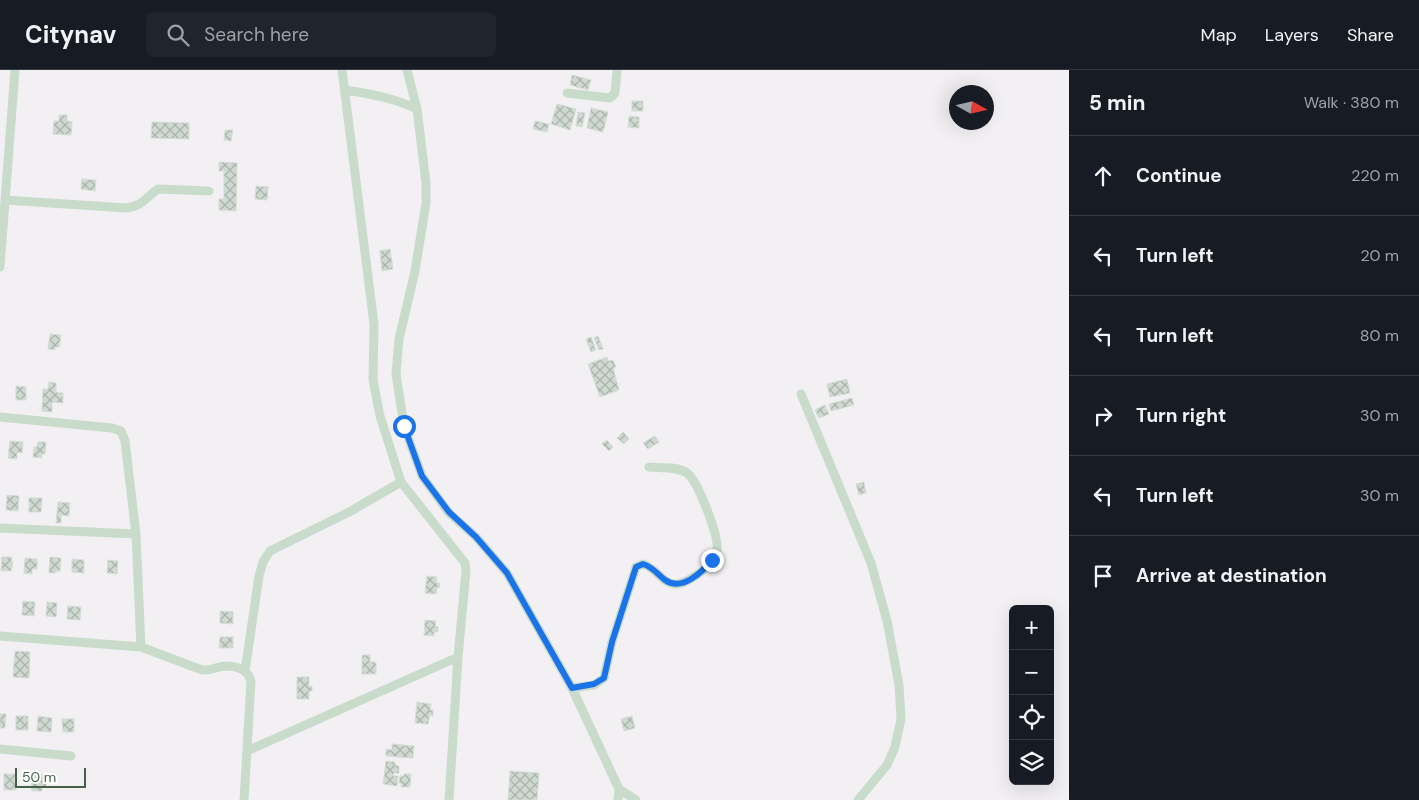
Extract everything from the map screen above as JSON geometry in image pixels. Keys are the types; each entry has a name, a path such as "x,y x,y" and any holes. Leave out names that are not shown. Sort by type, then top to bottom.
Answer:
{"street":[{"path":"0,267 3,198 15,70"},
{"path":"342,70 374,324 373,380 380,416 401,482 465,563 466,571 458,657 449,800"},
{"path":"407,70 417,109 426,182 426,203 415,271 399,339 396,374 404,426 422,476 449,512 476,537 507,573 572,688 619,789 618,800"},
{"path":"567,93 610,98 615,93 617,70"},
{"path":"345,90 382,96 400,101 417,109"},
{"path":"3,198 126,208 142,204 158,189 209,191"},
{"path":"801,394 870,563 887,621 899,685 900,719 895,747 886,765 858,800"},
{"path":"0,417 112,428 121,431 125,441 136,534 140,647"},
{"path":"572,688 594,684 604,678 612,642 636,567 643,564 650,566 666,581 674,584 684,583 701,573 717,552 717,544 707,508 688,473 679,470 649,467"},
{"path":"244,800 250,681 246,671 262,562 270,551 351,511 401,482"},
{"path":"0,528 136,534"},
{"path":"0,636 140,647 202,670 210,671 225,666 246,671"},
{"path":"247,751 458,657"},
{"path":"0,749 71,756"},
{"path":"619,789 636,800"}],"building":[{"path":"572,75 591,80 588,90 570,85"},
{"path":"632,101 643,101 643,111 632,111"},
{"path":"557,104 576,109 570,130 551,124"},
{"path":"591,108 608,112 603,132 587,128"},
{"path":"578,112 585,113 582,127 576,126"},
{"path":"59,115 67,115 67,121 72,122 71,135 53,134 54,121 59,121"},
{"path":"629,116 639,117 639,128 628,127"},
{"path":"535,121 549,124 547,132 533,129"},
{"path":"152,122 189,123 189,139 151,138"},
{"path":"225,130 233,130 231,141 224,140"},
{"path":"219,162 237,163 236,211 219,210 219,199 224,199 224,171 219,171"},
{"path":"82,179 96,180 95,191 81,189"},
{"path":"256,186 268,187 267,200 255,199"},
{"path":"390,249 393,269 382,271 380,251"},
{"path":"50,334 61,335 59,347 55,347 55,350 48,349"},
{"path":"598,336 603,349 599,350 594,338"},
{"path":"591,337 596,350 591,352 586,339"},
{"path":"607,357 608,361 613,360 616,367 613,368 619,390 600,397 588,364"},
{"path":"847,379 850,393 830,397 827,384"},
{"path":"49,382 56,383 56,392 63,393 63,403 52,402 52,412 42,411 43,389 48,389"},
{"path":"16,386 26,387 26,400 16,400"},
{"path":"852,398 854,405 831,411 829,404"},
{"path":"825,405 829,414 819,418 815,410"},
{"path":"623,432 629,439 624,444 617,438"},
{"path":"655,436 659,442 648,449 643,443"},
{"path":"607,440 613,447 609,451 602,444"},
{"path":"10,441 23,442 22,453 17,452 17,459 8,458"},
{"path":"38,442 46,442 45,454 42,454 42,458 33,457 34,447 37,447"},
{"path":"864,482 866,493 859,495 856,484"},
{"path":"7,495 19,496 18,511 6,510"},
{"path":"29,498 42,498 41,512 29,512"},
{"path":"58,502 70,503 69,516 61,515 61,523 56,523"},
{"path":"2,557 12,557 11,571 1,571"},
{"path":"50,557 61,558 60,571 49,573"},
{"path":"25,558 37,559 37,569 32,569 32,574 24,573"},
{"path":"72,559 84,560 84,573 72,572"},
{"path":"108,560 118,561 117,574 107,573"},
{"path":"427,576 437,577 436,583 440,583 436,594 425,593"},
{"path":"23,601 35,602 34,616 22,615"},
{"path":"47,602 57,603 56,617 46,616"},
{"path":"68,606 81,607 80,620 67,619"},
{"path":"220,611 233,612 233,624 220,623"},
{"path":"425,620 436,621 435,626 438,627 438,632 434,632 434,636 424,635"},
{"path":"220,637 233,637 233,648 219,648"},
{"path":"15,651 30,652 29,678 13,677"},
{"path":"362,655 370,655 370,662 376,662 376,674 362,674"},
{"path":"297,677 309,677 309,686 312,686 312,691 309,691 309,699 297,699"},
{"path":"417,702 431,704 430,710 433,710 433,716 430,715 428,724 415,723"},
{"path":"0,714 6,714 5,728 0,728"},
{"path":"16,716 28,716 28,730 16,730"},
{"path":"38,716 52,718 51,732 37,731"},
{"path":"632,716 635,728 624,731 621,719"},
{"path":"62,719 74,719 74,732 63,732"},
{"path":"392,744 414,746 413,758 386,756 386,749 392,750"},
{"path":"386,761 395,762 395,765 399,766 399,773 394,773 393,776 398,776 397,786 383,784"},
{"path":"510,771 539,773 537,800 508,800"},
{"path":"34,773 47,775 46,787 42,787 42,791 32,791 31,775 34,775"},
{"path":"4,774 16,774 16,790 4,790"},
{"path":"404,774 411,774 410,787 401,787 402,784 399,783 400,776 404,776"}],"route":[{"path":"404,426 422,476 449,512 476,537 507,573 572,688 588,686 604,678 612,642 636,567 643,564 650,566 666,581 674,584 684,583 701,573 712,560"}]}
